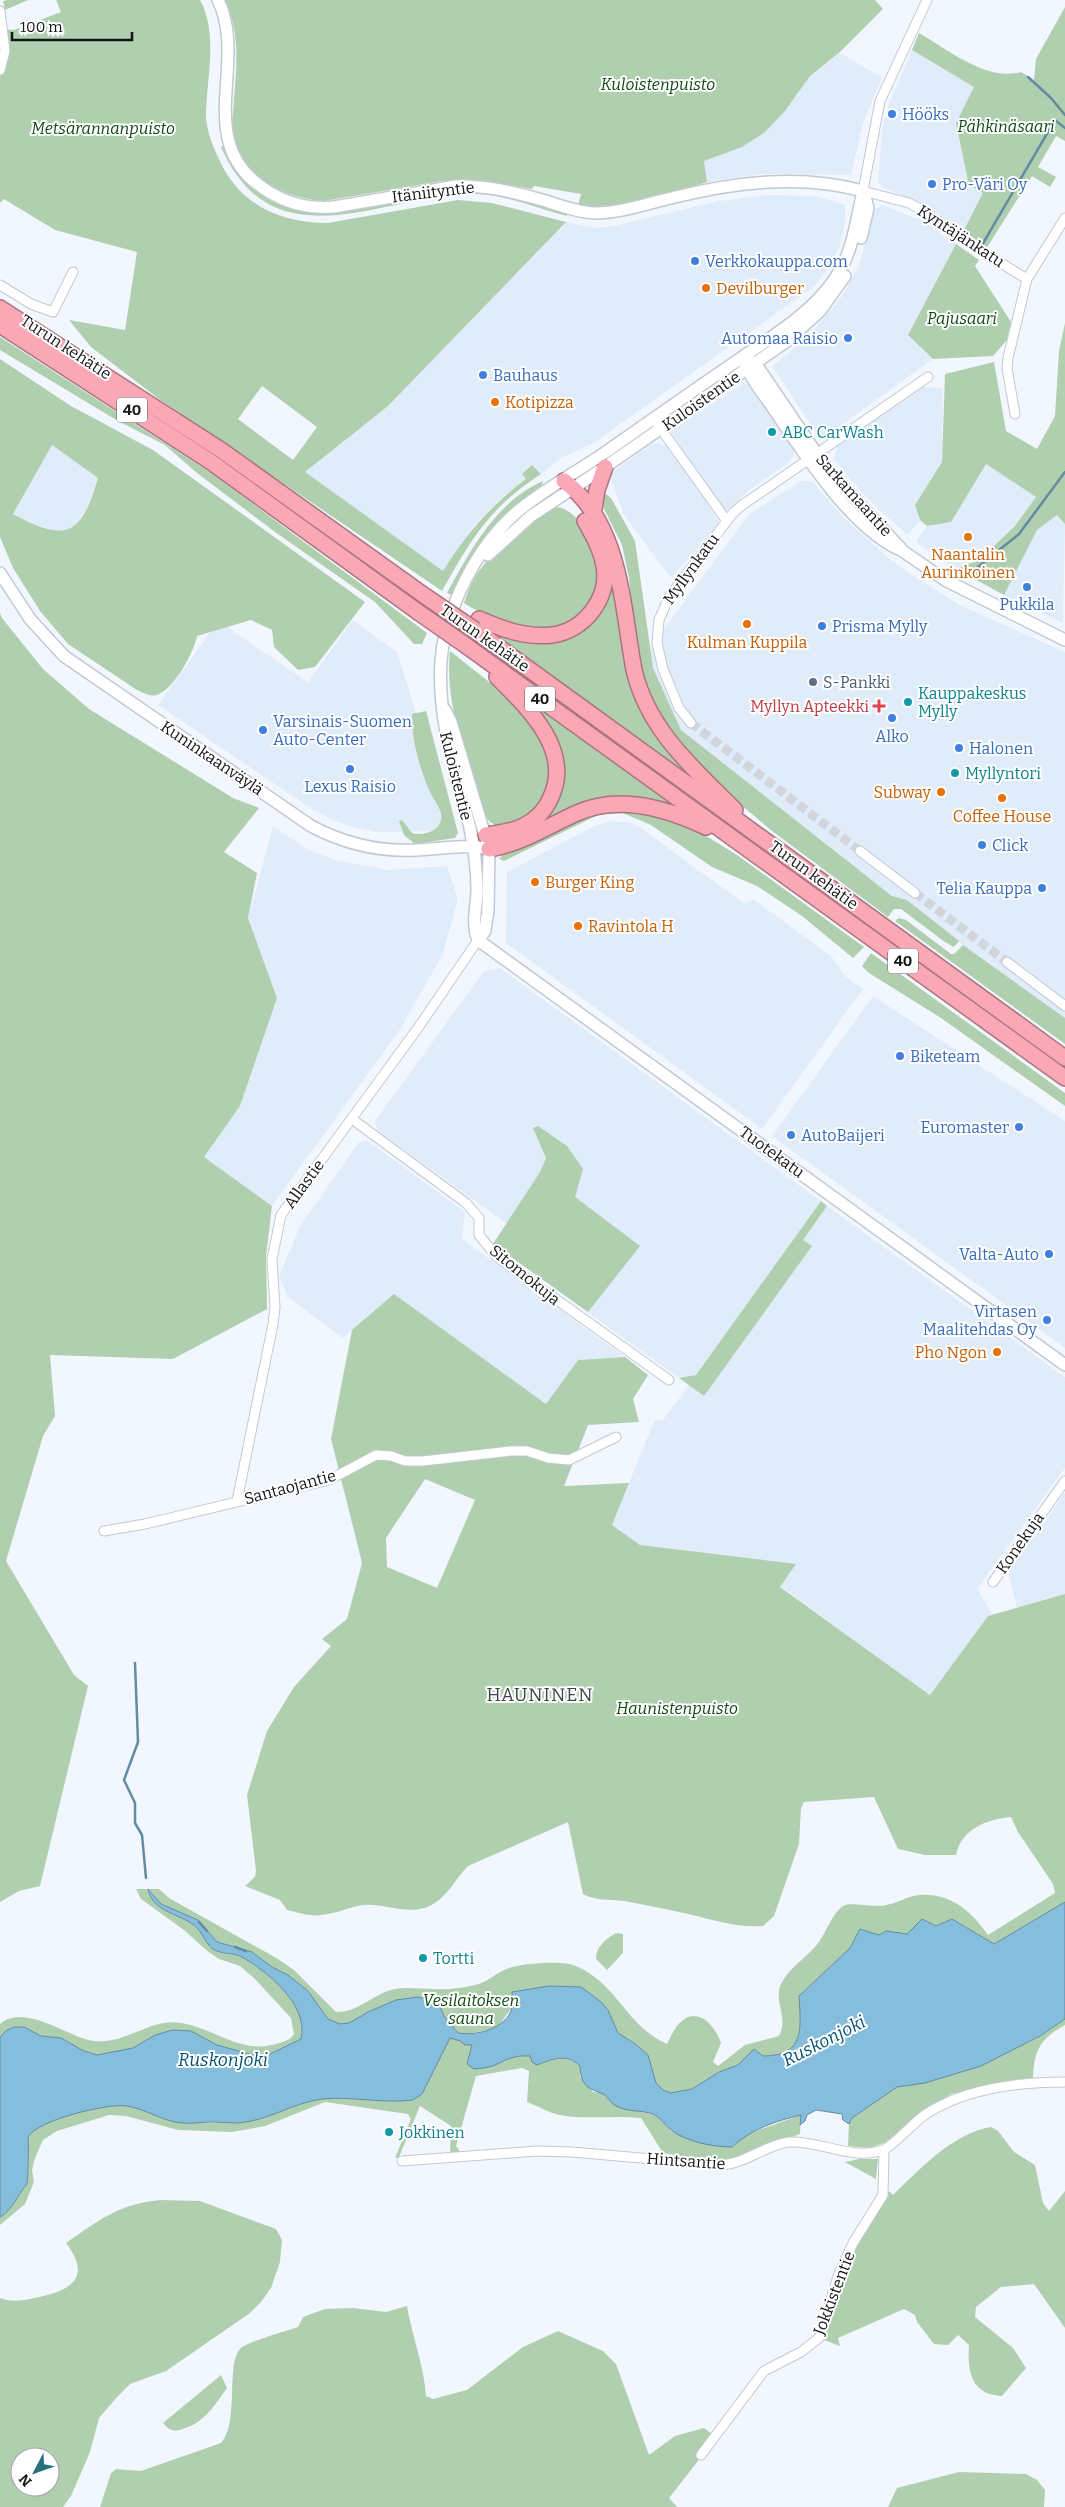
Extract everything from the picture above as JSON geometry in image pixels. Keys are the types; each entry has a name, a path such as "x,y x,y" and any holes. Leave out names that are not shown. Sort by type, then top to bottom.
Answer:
{"highway":[{"name":"Turun kehätie","path":"0,308 221,450 425,596 477,625 772,846 1065,1058"},
{"name":"Turun kehätie","path":"0,326 211,462 1065,1078"},
{"path":"593,515 597,490 605,467"},
{"path":"568,488 593,515 614,557 634,670 638,686 648,710 673,747 772,846"},
{"path":"477,625 521,634 551,635 575,627 593,610 604,585 603,559 568,488"},
{"path":"468,647 535,718 550,742 557,768 554,790 539,816 517,829 487,842"},
{"path":"487,842 514,844 580,812 609,804 621,804 672,812 741,844"}],"street":[{"name":"Itäniityntie","path":"218,0 228,35 224,115 229,143 241,167 255,182 276,196 297,205 334,207 463,185 499,189 591,213 617,210 747,182 828,184 863,191"},
{"name":"Kuloistentie","path":"568,488 654,419 806,309 833,282 849,251 863,191 880,101 927,0"},
{"path":"0,11 5,51 0,70"},
{"name":"Kuloistentie","path":"473,846 443,725 441,658 454,604 480,554 518,511 568,488 605,467 751,366 810,322 829,301 840,285 855,255 868,208 863,191"},
{"name":"Kyntäjänkatu","path":"863,191 909,203 917,207 1027,278"},
{"path":"1016,414 1008,358 1027,278 1065,218"},
{"path":"0,285 31,304 54,312 73,272"},
{"name":"Sarkamaantie","path":"743,356 842,501 864,523 891,546 904,552 945,580 1065,640"},
{"name":"Myllynkatu","path":"691,723 679,708 663,669 657,644 659,620 669,597 726,521 750,499 928,377"},
{"path":"654,419 726,521"},
{"name":"Kuninkaanväylä","path":"0,573 30,619 64,656 311,826 334,836 383,849 414,850 473,846 487,842"},
{"name":"Kuloistentie","path":"442,705 451,722 487,842"},
{"name":"Allastie","path":"237,1502 273,1324 275,1307 272,1259 281,1216 352,1120 485,930 488,910 487,842"},
{"path":"473,846 477,886 473,929 478,940"},
{"path":"860,851 915,893"},
{"name":"Tuotekatu","path":"478,940 1065,1365"},
{"path":"1007,962 1065,1006"},
{"name":"Sitomokuja","path":"352,1120 466,1204 479,1218 479,1236 497,1257 669,1380"},
{"name":"Santaojantie","path":"104,1531 145,1524 329,1480 376,1455 391,1456 405,1461 423,1461 511,1451 527,1451 548,1458 569,1460 616,1437"},
{"name":"Konekuja","path":"993,1582 1065,1480"},
{"path":"884,2150 924,2115 955,2099 1032,2082 1065,2082"},
{"name":"Hintsantie","path":"402,2161 547,2151 721,2165 734,2164 787,2142 807,2143 857,2154 884,2150"},
{"name":"Jokkistentie","path":"701,2454 764,2371 801,2352 820,2337 838,2276 853,2243 883,2195 884,2150"}],"shaded area":[{"path":"912,50 974,87 984,193 964,230 926,205 883,188 878,182 882,129 889,104"},
{"path":"840,53 882,77 863,123 851,175 760,174 707,182 704,161 742,147 765,132 785,111 810,76"},
{"path":"767,195 816,196 845,205 845,221 840,245 829,267 815,286 592,444 565,456 541,474 533,465 526,479 501,498 474,525 443,571 304,473 388,406 566,222 597,228 613,226 719,201"},
{"path":"882,205 923,221 956,244 908,335 933,359 826,436 817,434 772,366 809,336 842,296 859,265 875,209"},
{"path":"744,383 753,386 794,447 794,454 788,463 747,492 730,509 724,510 670,431"},
{"path":"919,387 943,388 942,462 915,505 920,520 910,533 906,534 868,499 834,460 837,446"},
{"path":"659,443 671,448 719,521 718,525 671,578 624,515 609,474 652,444"},
{"path":"52,445 98,478 83,519 73,528 58,531 40,527 13,514"},
{"path":"986,464 1036,497 1015,526 979,560 956,569 918,544 917,540 927,526 951,521"},
{"name":"Kauppakeskus Mylly","path":"801,481 812,481 843,517 891,560 909,573 960,605 1065,652 1065,1018 963,945 907,900 893,896 687,736 675,722 653,668 650,648 749,514"},
{"path":"1057,514 1065,524 1063,623 1004,595 1037,530"},
{"path":"353,620 397,652 446,809 442,831 377,832 332,820 310,808 158,705 218,621 308,682"},
{"path":"612,821 632,823 641,828 745,904 753,899 832,957 845,976 863,989 762,1129 506,943 507,872 594,826"},
{"path":"273,826 307,849 335,860 387,870 447,866 457,895 457,903 443,954 401,1028 272,1206 204,1157 240,1106 277,998 248,918"},
{"path":"500,968 821,1201 696,1375 679,1378 493,1244 507,1224 377,1130 375,1121 484,971"},
{"path":"873,996 1065,1121 1065,1348 772,1136"},
{"path":"368,1141 465,1212 462,1239 625,1357 578,1360 546,1404 394,1295 343,1338 288,1297 279,1276 300,1226 359,1142"},
{"path":"827,1206 1065,1377 1065,1468 977,1589 991,1612 930,1695 780,1586 795,1564 640,1545 612,1525 654,1421 663,1420 689,1385 704,1395 811,1247 803,1240"},
{"path":"1065,1493 1065,1594 1017,1608 1008,1572"}],"green space":[{"path":"28,0 5,10 3,1"},
{"name":"Metsärannanpuisto","path":"56,0 200,0 209,28 210,57 206,117 212,142 226,173 237,187 249,199 277,215 310,222 328,223 458,200 492,203 566,222 388,406 305,472 443,571 480,521 526,479 522,474 532,465 541,474 508,499 483,525 442,591 159,399 91,347 69,320 125,330 137,252 55,230 4,199 0,203 0,29 14,30 61,12","holes":["262,386 317,427 293,460 238,419"]},
{"name":"Kuloistenpuisto","path":"225,0 875,0 883,9 840,52 810,76 785,111 765,132 742,147 704,161 707,182 643,200 594,206 578,205 581,194 534,186 532,189 464,179 324,201 294,195 266,183 254,174 245,162 237,149 233,133 236,48 233,24"},
{"name":"Pähkinäsaari","path":"1065,7 1065,141 1056,136 1038,167 1056,177 1050,187 1032,176 986,249 964,230 983,193 969,185 956,123 974,87 912,50 919,33 981,68 1008,74 1021,72 1034,80 1036,59"},
{"path":"224,146 235,168 250,186 263,196 287,207 312,212 337,212 416,197 467,191 492,193 518,199 567,213 567,216 505,198 479,194 432,198 329,216 297,214 268,204 242,182 221,147"},
{"name":"Pajusaari","path":"956,244 979,260 975,266 1011,322 1007,340 993,356 933,359 908,335"},
{"path":"1065,323 1065,524 1057,515 1037,530 1004,595 956,569 979,560 1015,526 1036,497 986,464 951,522 927,526 920,520 915,505 942,462 945,374 994,362 1006,431 1037,449 1055,416 1059,351"},
{"path":"0,337 211,473 427,633 422,644 414,644 375,602 275,532 197,473 165,445 118,421 0,350"},
{"path":"0,359 71,406 153,450 365,602 315,667 298,670 274,647 272,630 251,620 197,636 188,660 177,677 159,694 150,695 137,690 68,644 40,611 13,568 0,537","holes":["52,445 98,478 85,512 78,523 69,529 59,531 47,529 13,514"]},
{"path":"543,481 539,488 512,509 494,528 454,596 447,593 486,528 498,514 526,490"},
{"path":"606,494 611,498 635,541 653,668 681,730 892,896 907,900 959,941 954,947 901,909 894,909 888,917 772,831 727,793 665,729 645,687 637,655 629,578 622,545 603,507 602,501"},
{"path":"553,507 563,509 573,515 581,524 594,549 598,562 599,584 589,606 563,627 550,631 538,631 497,620 464,603 470,586 495,552 513,536"},
{"path":"607,549 630,671 704,788 490,634 485,627 510,636 588,622"},
{"path":"0,613 43,669 89,709 233,798 259,808 224,852 257,873 248,918 277,998 240,1106 204,1157 272,1206 266,1256 267,1309 173,1359 50,1355 55,1416 43,1436 6,1561 74,1675 88,1686 40,1886 19,1891 0,1902"},
{"path":"450,651 512,700 546,744 552,783 530,819 499,827 490,822 485,816 454,714 449,672"},
{"path":"525,697 678,808 645,801 526,829 559,785"},
{"path":"426,711 458,833 455,838 415,844 404,835 399,821 402,820 412,833 420,834 437,828 441,820 439,809 423,774 413,733 412,714"},
{"path":"620,807 674,819 703,834 737,855 864,947 853,958 802,916 757,886 712,867 651,825 623,813 600,814 504,861 499,859 507,850 577,817"},
{"path":"899,918 906,920 951,954 954,954 963,945 1065,1018 1065,1044 895,921"},
{"path":"871,953 1065,1093 1065,1106 941,1018 869,973 862,966"},
{"path":"538,1126 567,1146 583,1169 575,1197 640,1246 588,1312 493,1244 540,1172 546,1158 533,1128"},
{"path":"821,1201 827,1206 803,1240 812,1246 704,1396 679,1378 696,1375"},
{"name":"Haunistenpuisto","path":"394,1294 546,1404 578,1360 625,1357 648,1375 633,1399 639,1422 588,1425 564,1486 629,1483 612,1525 640,1545 796,1564 780,1587 930,1695 988,1616 1065,1594 1065,1902 994,1944 952,1919 936,1926 922,1919 907,1934 886,1931 879,1935 860,1929 850,1948 799,1996 800,2029 798,2038 793,2046 777,2055 763,2056 754,2049 738,2065 719,2072 692,2089 671,2093 663,2090 656,2083 648,2055 618,2033 608,2010 511,2009 497,2028 467,2034 458,2033 444,2016 438,2002 418,1997 396,2001 368,2012 349,2023 340,2024 328,2019 308,1991 288,1975 272,1967 252,1952 217,1942 198,1920 161,1904 149,1889 159,1889 169,1898 278,1959 294,1970 336,2012 352,2009 380,1994 395,1989 460,1988 479,1984 515,1966 543,1963 570,1964 590,1974 602,1983 641,2026 667,2044 676,2028 684,2019 697,2016 704,2019 714,2029 721,2043 713,2062 718,2066 745,2045 779,2036 782,2029 782,2016 779,1990 784,1978 819,1942 834,1916 845,1905 881,1906 919,1895 941,1897 950,1900 967,1911 988,1935 1055,1893 1053,1884 1018,1832 1011,1817 993,1820 976,1827 963,1839 956,1855 925,1855 898,1849 874,1797 804,1802 801,1808 799,1844 774,1916 763,1926 735,1925 672,1910 624,1901 592,1898 583,1894 568,1822 468,1866 440,1899 426,1907 417,1909 408,1910 363,1905 326,1914 308,1915 287,1910 280,1900 245,1886 255,1877 256,1871 247,1795 267,1731 294,1687 331,1646 322,1639 347,1619 362,1563 331,1439 352,1330","holes":["425,1479 475,1500 437,1588 387,1567 386,1538"]},
{"path":"136,1889 148,1889 154,1902 194,1925 207,1943 216,1951 242,1957 274,1981 293,2002 299,2014 302,2026 301,2039 270,2054 253,2055 217,2045 191,2031 155,2035 133,2048 97,2055 84,2051 61,2038 41,2036 24,2027 15,2027 0,2037 0,2024 9,2019 19,2017 42,2021 85,2039 98,2041 111,2040 169,2022 193,2026 241,2044 253,2046 279,2043 288,2040 294,2034 291,2018 255,1979 240,1966 219,1959 206,1950 184,1930 141,1899"},
{"path":"616,1933 623,1934 623,1953 607,1970 596,1959 596,1954 602,1943"},
{"path":"1065,2019 1065,2025 1050,2035 1040,2046 1035,2060 1033,2078 951,2094 884,2143 869,2148 848,2146 849,2124 852,2118 897,2087 925,2083 981,2066 1040,2036"},
{"path":"450,2038 472,2045 467,2064 493,2066 506,2058 517,2055 530,2056 537,2065 559,2059 575,2062 580,2066 580,2076 593,2092 603,2093 614,2105 659,2117 671,2131 732,2147 744,2135 801,2115 800,2134 730,2160 710,2161 663,2153 641,2118 560,2115 527,2102 529,2071 522,2068 476,2076 456,2146 461,2153 450,2156 451,2126 420,2106 399,2157 395,2158 411,2119 408,2114 325,2102 265,2126 232,2132 178,2130 126,2116 109,2115 57,2131 43,2140 35,2158 32,2170 34,2182 25,2204 0,2225 0,2217 12,2206 27,2184 28,2137 34,2130 57,2118 86,2110 129,2105 166,2119 229,2123 260,2119 300,2104 322,2099 413,2100 422,2094"},
{"path":"991,2127 998,2131 1014,2152 1035,2165 1043,2203 1049,2211 1065,2191 1065,2328 1034,2284 1001,2287 976,2307 975,2317 1013,2348 1026,2368 1002,2396 992,2395 977,2386 970,2372 969,2345 958,2335 948,2345 934,2344 917,2322 915,2315 904,2309 838,2338 840,2346 824,2340 851,2256 889,2191 893,2195 926,2163 950,2144 977,2131"},
{"path":"859,2159 878,2159 876,2179 845,2162"},
{"path":"160,2200 200,2201 276,2229 282,2240 280,2262 271,2288 250,2313 166,2371 130,2384 117,2397 99,2418 90,2452 71,2496 63,2507 0,2507 0,2298 14,2301 30,2299 51,2294 69,2286 75,2280 78,2273 74,2255 66,2243 110,2214 133,2205"},
{"path":"407,2306 423,2373 426,2396 433,2399 467,2390 523,2347 558,2331 603,2351 616,2364 649,2455 675,2436 704,2428 712,2434 698,2453 698,2461 669,2498 677,2507 100,2507 111,2473 116,2469 141,2471 221,2443 227,2434 230,2422 234,2366 236,2355 241,2348 298,2327 303,2317 325,2309 353,2308 386,2312"},
{"path":"221,2375 227,2388 203,2418 191,2426 177,2430 170,2429 163,2423"},
{"path":"959,2472 1026,2474 1037,2480 1045,2490 1044,2507 888,2507 897,2488"}],"water":[{"name":"Ruskonjoki","path":"148,1889 161,1904 198,1920 217,1942 252,1952 272,1967 288,1975 308,1991 328,2019 340,2024 349,2023 368,2012 396,2000 418,1997 438,2002 444,2016 458,2033 482,2032 497,2026 509,2015 512,2008 512,1992 549,1986 581,1987 600,2001 608,2010 618,2033 648,2055 656,2083 663,2090 671,2093 692,2089 719,2072 738,2065 754,2049 763,2056 777,2055 793,2046 798,2038 800,2029 799,1996 850,1948 860,1929 879,1935 886,1931 907,1934 922,1919 936,1926 952,1919 994,1944 1065,1902 1065,2019 1040,2036 981,2066 925,2083 897,2087 852,2118 849,2124 843,2120 842,2114 816,2110 807,2115 805,2121 800,2125 801,2115 782,2120 764,2126 747,2135 732,2147 708,2145 691,2140 676,2134 653,2114 616,2106 603,2094 588,2087 583,2081 580,2066 565,2058 554,2059 537,2065 532,2062 530,2056 520,2056 490,2067 474,2069 467,2064 472,2045 465,2045 460,2041 450,2038 422,2094 413,2100 322,2099 300,2104 260,2119 238,2123 181,2123 127,2106 105,2107 58,2119 34,2131 28,2137 27,2184 12,2206 0,2217 0,2037 7,2030 15,2027 24,2027 41,2036 61,2038 84,2051 97,2055 133,2048 155,2035 173,2030 191,2031 217,2045 253,2055 270,2054 301,2039 302,2026 299,2014 293,2002 274,1981 242,1957 213,1949 194,1925 154,1902"}],"waterway":[{"path":"1028,77 1051,98 1065,115"},
{"path":"982,245 1055,120 1065,128"},
{"path":"973,571 1019,534 1065,472"},
{"path":"135,1663 138,1742 124,1780 135,1803 135,1823 142,1835 146,1878"},
{"path":"199,1922 207,1931"},
{"path":"235,1947 246,1951"}],"tunnel":[{"path":"691,723 860,851"},
{"path":"915,893 1007,962"}],"place":[{"name":"Hööks","path":"892,114"},
{"name":"Pro-Väri Oy","path":"932,184"},
{"name":"Verkkokauppa.com","path":"695,261"},
{"name":"Devilburger","path":"706,288"},
{"name":"Automaa Raisio","path":"848,338"},
{"name":"Bauhaus","path":"483,375"},
{"name":"Kotipizza","path":"495,402"},
{"name":"ABC CarWash","path":"772,432"},
{"name":"Naantalin Aurinkoinen","path":"968,537"},
{"name":"Pukkila","path":"1027,587"},
{"name":"Kulman Kuppila","path":"747,624"},
{"name":"Prisma Mylly","path":"822,626"},
{"name":"S-Pankki","path":"813,682"},
{"name":"Kauppakeskus Mylly","path":"908,702"},
{"name":"Myllyn Apteekki","path":"879,706"},
{"name":"Alko","path":"892,718"},
{"name":"Varsinais-Suomen Auto-Center","path":"263,730"},
{"name":"Halonen","path":"959,748"},
{"name":"Lexus Raisio","path":"350,769"},
{"name":"Myllyntori","path":"955,773"},
{"name":"Subway","path":"941,792"},
{"name":"Coffee House","path":"1002,798"},
{"name":"Click","path":"982,845"},
{"name":"Burger King","path":"535,882"},
{"name":"Telia Kauppa","path":"1042,888"},
{"name":"Ravintola H","path":"578,926"},
{"name":"Biketeam","path":"900,1056"},
{"name":"Euromaster","path":"1019,1127"},
{"name":"AutoBaijeri","path":"791,1135"},
{"name":"Valta-Auto","path":"1049,1254"},
{"name":"Virtasen Maalitehdas Oy","path":"1047,1320"},
{"name":"Pho Ngon","path":"997,1352"},
{"name":"Tortti","path":"423,1958"},
{"name":"Jokkinen","path":"389,2132"}],"district":[{"name":"HAUNINEN","path":"540,1695"}],"park label":[{"name":"Vesilaitoksen sauna","path":"471,2009"}]}
